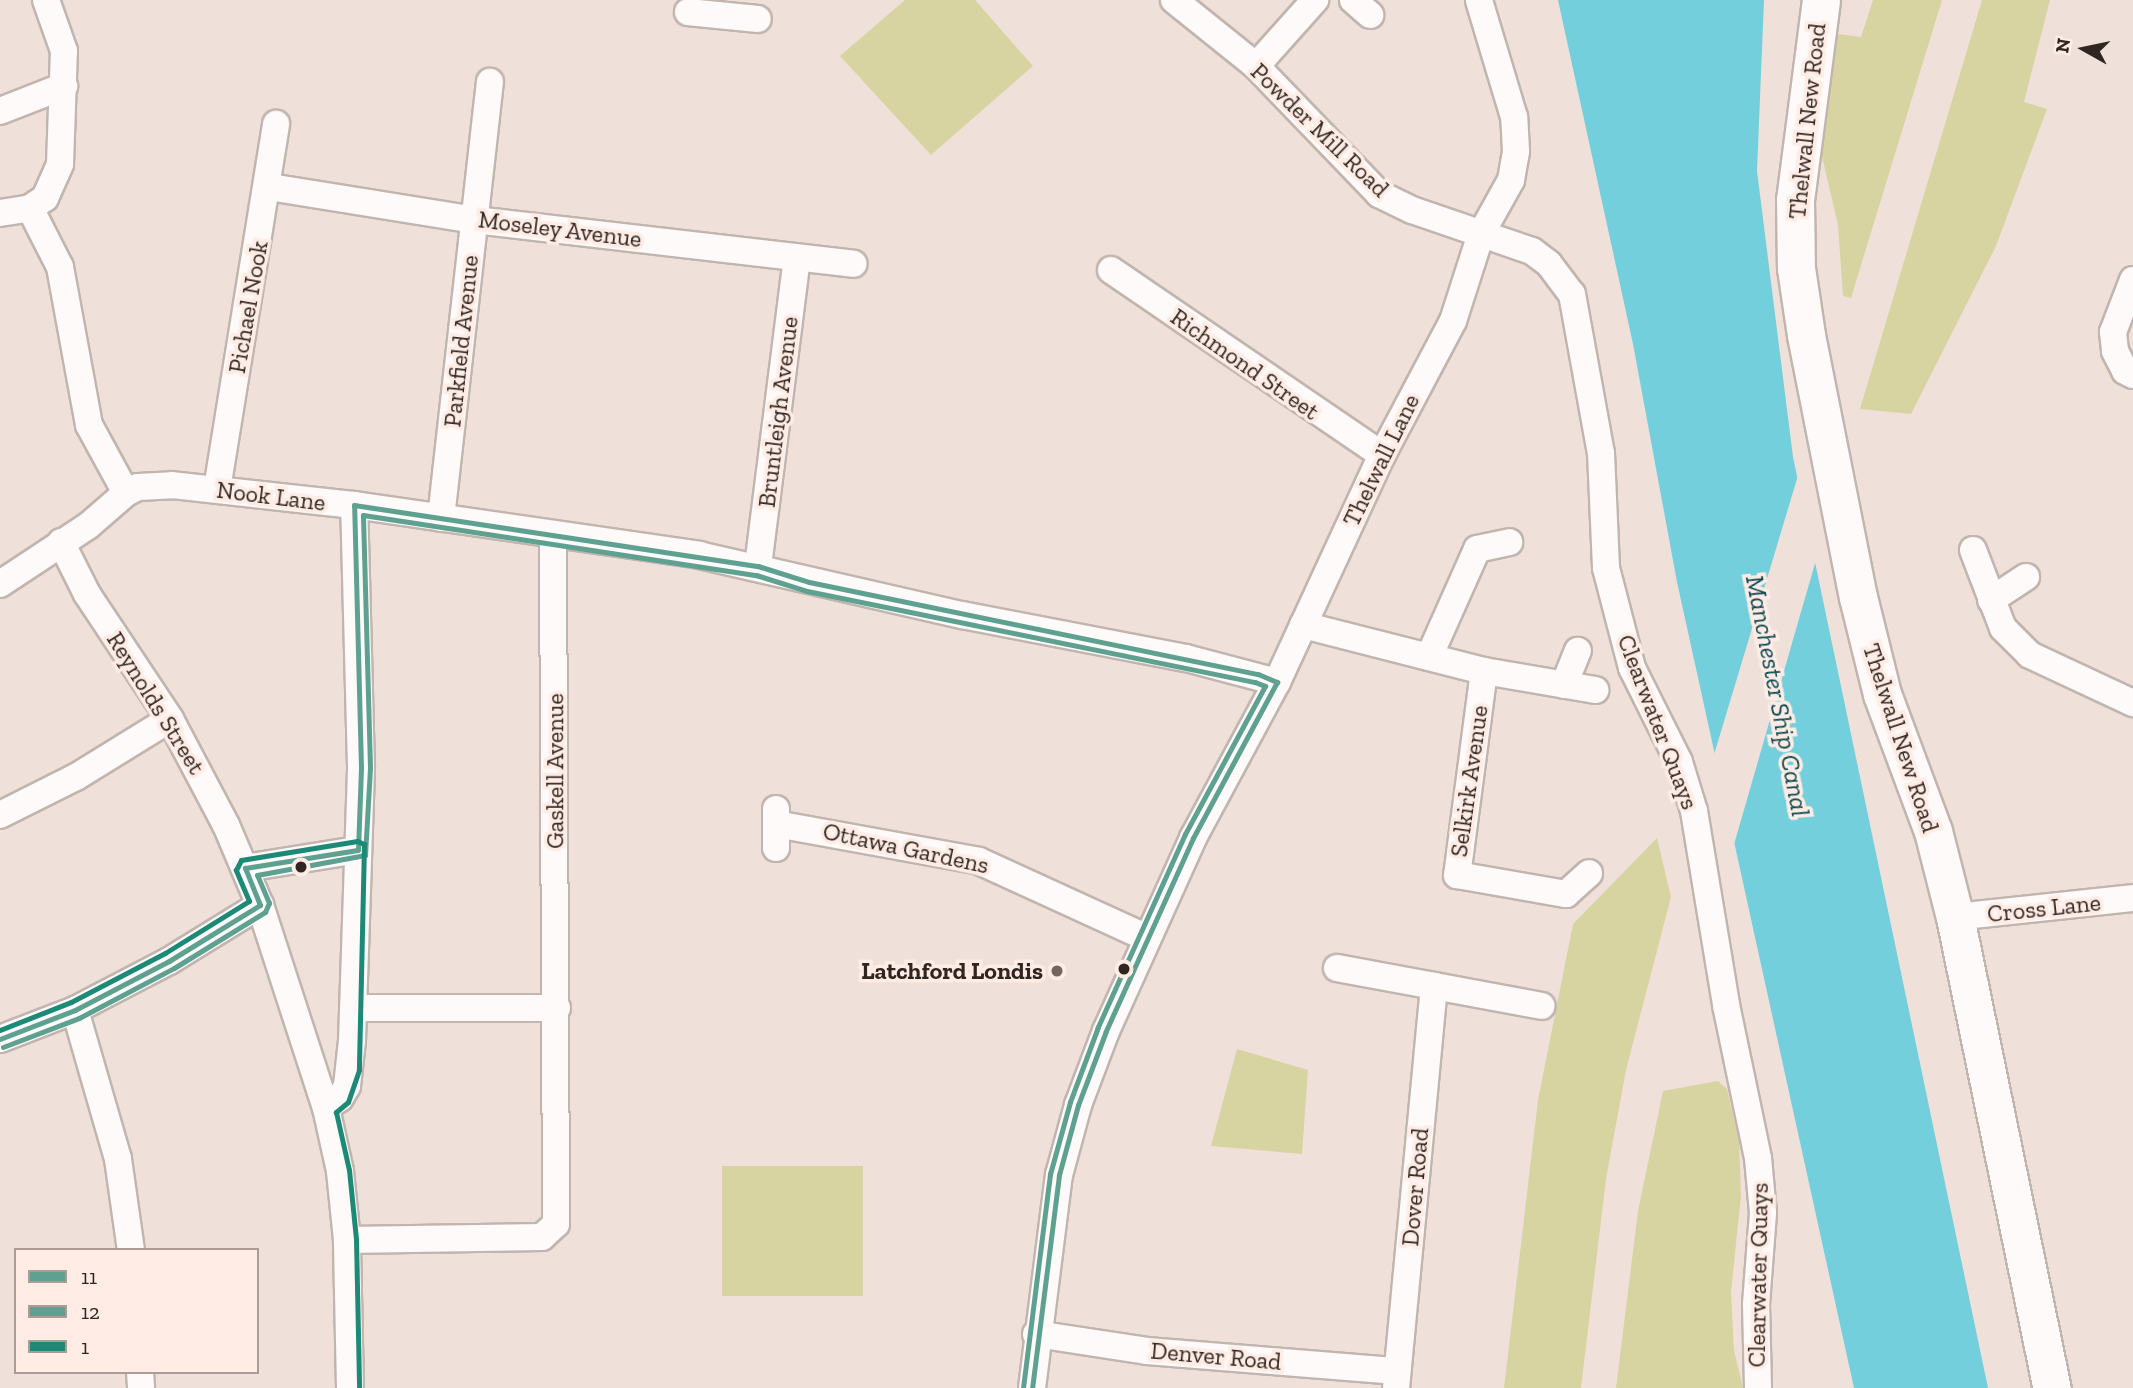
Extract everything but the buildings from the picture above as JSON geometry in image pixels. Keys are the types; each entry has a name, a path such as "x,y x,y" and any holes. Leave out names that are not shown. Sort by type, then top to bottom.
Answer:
{"main road":[{"name":"Thelwall New Road","path":"1821,0 1795,199 1796,268 1805,335 1879,682 1933,831 1955,917 2052,1388"}],"street":[{"path":"0,213 30,208 50,191 60,164 64,51 46,0"},
{"name":"Powder Mill Road","path":"1174,0 1256,66 1379,194 1481,234"},
{"path":"1256,66 1315,0"},
{"name":"Thelwall Lane","path":"1032,1388 1035,1334 1059,1175 1077,1105 1147,938 1193,838 1277,682 1382,455 1453,321 1481,234 1504,198 1516,151 1510,95 1479,0"},
{"path":"704,9 758,19"},
{"name":"Parkfield Avenue","path":"441,518 490,82"},
{"path":"0,111 64,86"},
{"name":"Pichael Nook","path":"217,489 268,187 276,124"},
{"name":"Moseley Avenue","path":"268,187 475,220 853,264"},
{"path":"0,584 88,526 126,493 89,425 60,267 30,208"},
{"name":"Clearwater Quays","path":"1481,234 1525,247 1549,264 1572,294 1578,312 1601,453 1606,568 1632,668 1679,762 1694,811 1726,1005 1758,1158 1763,1213 1756,1305 1758,1388"},
{"name":"Bruntleigh Avenue","path":"758,566 797,257"},
{"name":"Richmond Street","path":"1111,270 1382,455"},
{"path":"2133,280 2113,332 2115,351 2125,371 2133,375"},
{"name":"Nook Lane","path":"126,493 138,487 172,485 217,489 354,505 758,566 809,582 1186,658 1277,682"},
{"path":"326,1108 340,1098 346,1086 353,1009 361,767 354,505"},
{"name":"Gaskell Avenue","path":"347,1240 542,1237 554,1230 558,1215 553,534"},
{"name":"Reynolds Street","path":"61,542 88,594 170,719 245,868 260,905 326,1108 340,1171 347,1240 350,1388"},
{"path":"1429,657 1476,549 1509,542"},
{"path":"1973,550 2003,628 2031,655 2133,704"},
{"path":"1991,600 2026,577"},
{"path":"1303,625 1484,671 1595,690"},
{"path":"1564,685 1578,651"},
{"name":"Selkirk Avenue","path":"1484,671 1457,875 1566,894 1589,873"},
{"path":"0,815 76,777 170,719"},
{"name":"Ottawa Gardens","path":"776,827 979,861 1147,938"},
{"path":"245,868 358,850"},
{"name":"Cross Lane","path":"1955,917 2133,898"},
{"path":"0,1039 75,1010 169,961 260,905"},
{"path":"1337,968 1542,1006"},
{"name":"Dover Road","path":"1396,1379 1434,986"},
{"path":"353,1009 557,1008"},
{"path":"75,1010 118,1159 131,1248"},
{"name":"Denver Road","path":"1035,1334 1147,1351 1396,1379"}],"shaded area":[{"path":"905,0 975,0 1033,66 931,155 840,56"},
{"path":"1873,0 1942,0 1851,298 1843,296 1838,225 1820,148 1830,33 1861,37"},
{"path":"1982,0 2050,0 2024,102 2047,109 1996,246 1911,414 1860,409"},
{"path":"1657,838 1671,897 1626,1070 1606,1179 1581,1388 1504,1388 1538,1100 1573,924"},
{"path":"1237,1049 1308,1070 1302,1154 1211,1146"},
{"path":"1718,1081 1727,1089 1739,1141 1741,1196 1731,1292 1734,1350 1743,1388 1616,1388 1638,1211 1663,1091"},
{"path":"722,1166 863,1166 863,1296 722,1296"}],"water":[{"name":"Manchester Ship Canal","path":"1558,0 1764,0 1757,171 1793,457 1988,1388 1854,1388 1677,582 1633,344"}],"pier":[{"path":"1800,469 1818,553 1733,848 1713,758"}],"transit line":[{"name":"11","path":"0,1039 75,1010 169,961 260,905 245,868 358,850 361,767 354,505 758,566 809,582 1258,674 1277,682 1193,838 1106,1031 1078,1105 1059,1175 1032,1388"},
{"name":"12","path":"3,1047 79,1018 174,968 265,912 269,903 257,875 365,855 370,767 363,515 756,575 807,591 1255,682 1265,686 1185,834 1098,1027 1070,1102 1050,1174 1023,1387"},
{"name":"1","path":"0,1030 71,1002 165,953 249,901 236,870 241,860 357,841 364,844 359,1070 348,1102 336,1112 349,1170 356,1239 359,1388"}],"place":[{"name":"Latchford Londis","path":"1057,971"}]}
